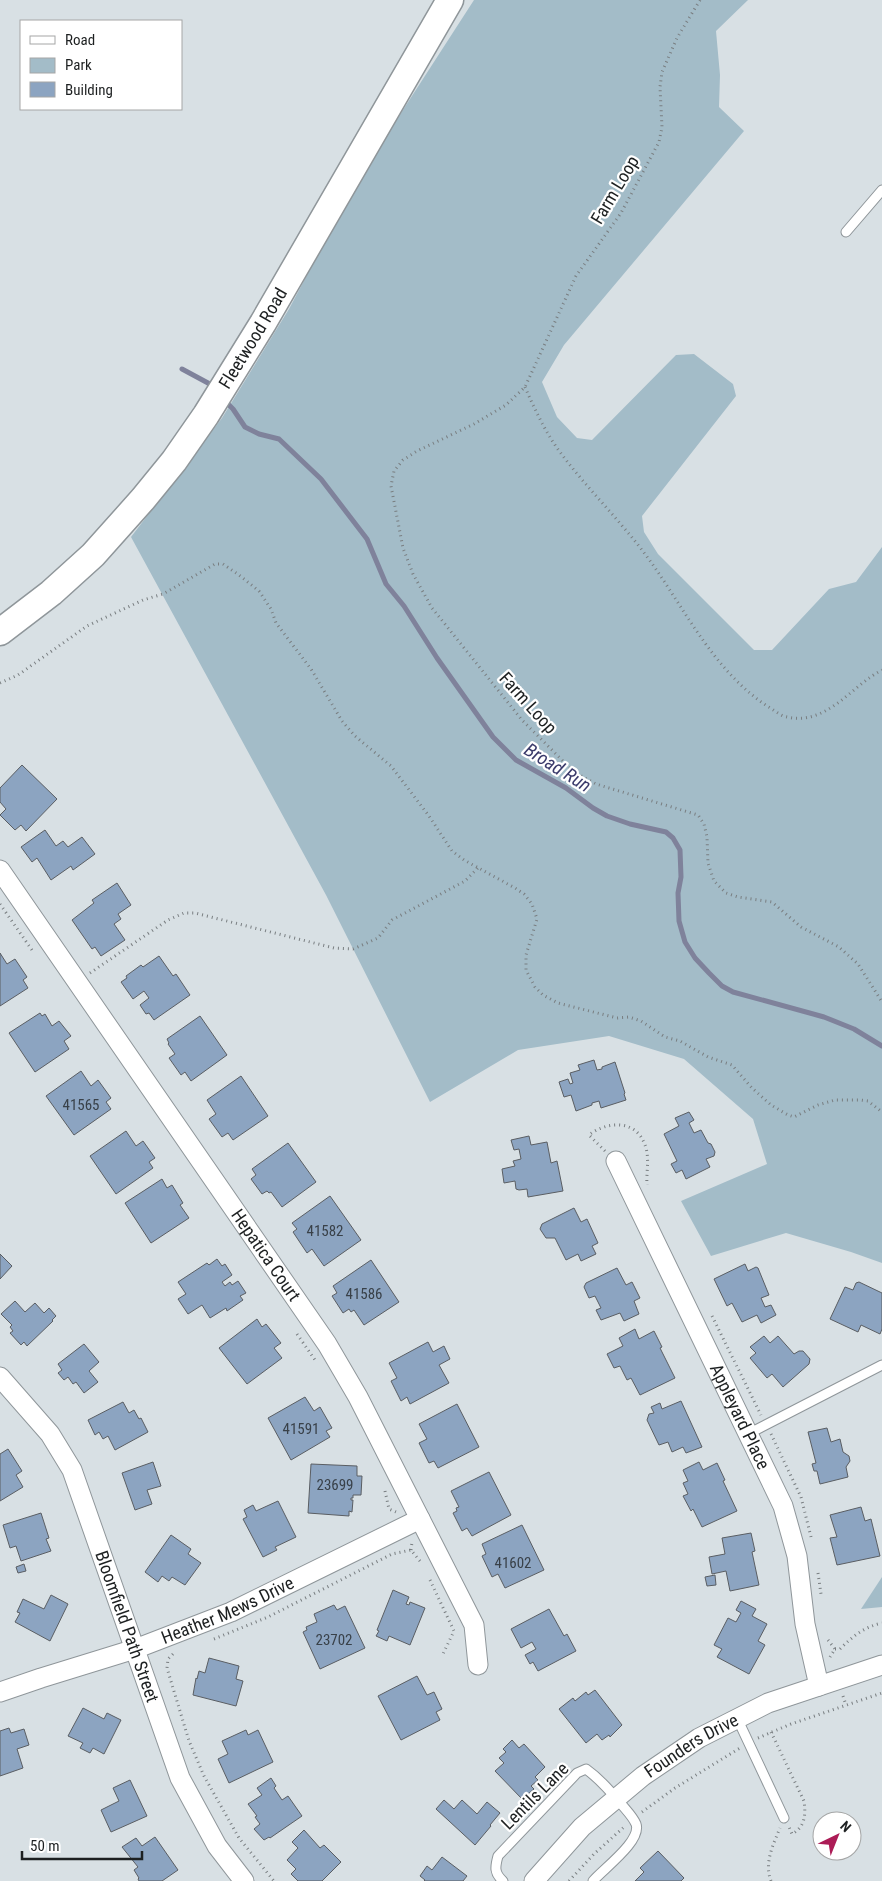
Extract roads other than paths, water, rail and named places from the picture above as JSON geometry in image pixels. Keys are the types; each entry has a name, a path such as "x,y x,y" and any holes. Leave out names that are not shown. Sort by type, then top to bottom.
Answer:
{"main road":[{"name":"Fleetwood Road","path":"0,632 52,593 92,555 143,499 174,461 263,323 450,0"}],"street":[{"name":"Hepatica Court","path":"0,870 327,1344 358,1397 412,1522 474,1625 478,1665"},
{"name":"Appleyard Place","path":"616,1161 783,1506 797,1556 806,1624 819,1686"},
{"name":"Bloomfield Path Street","path":"0,1378 50,1434 72,1470 180,1778 218,1846 244,1881"},
{"name":"Heather Mews Drive","path":"0,1692 135,1648 231,1612 297,1581 412,1522"},
{"name":"Founders Drive","path":"534,1881 582,1827 643,1776 699,1738 768,1703 882,1665"}],"lane":[{"path":"846,232 882,190"},
{"path":"748,1434 882,1365"},
{"path":"737,1718 784,1818"},
{"name":"Lentils Lane","path":"503,1881 495,1869 498,1856 578,1773 586,1769 596,1776 616,1798"},
{"path":"592,1881 628,1846 637,1832 633,1819 616,1798"}],"waterway":[{"name":"Broad Run","path":"182,369 208,383 213,389"},
{"name":"Broad Run","path":"224,400 233,409 245,427 259,434 279,439 321,479 367,539 386,584 404,606 437,658 493,737 516,760 566,788 607,816 630,824 666,832 673,838 680,850 679,921 685,942 695,958 722,986 733,992 824,1017 854,1029 882,1046"}]}
